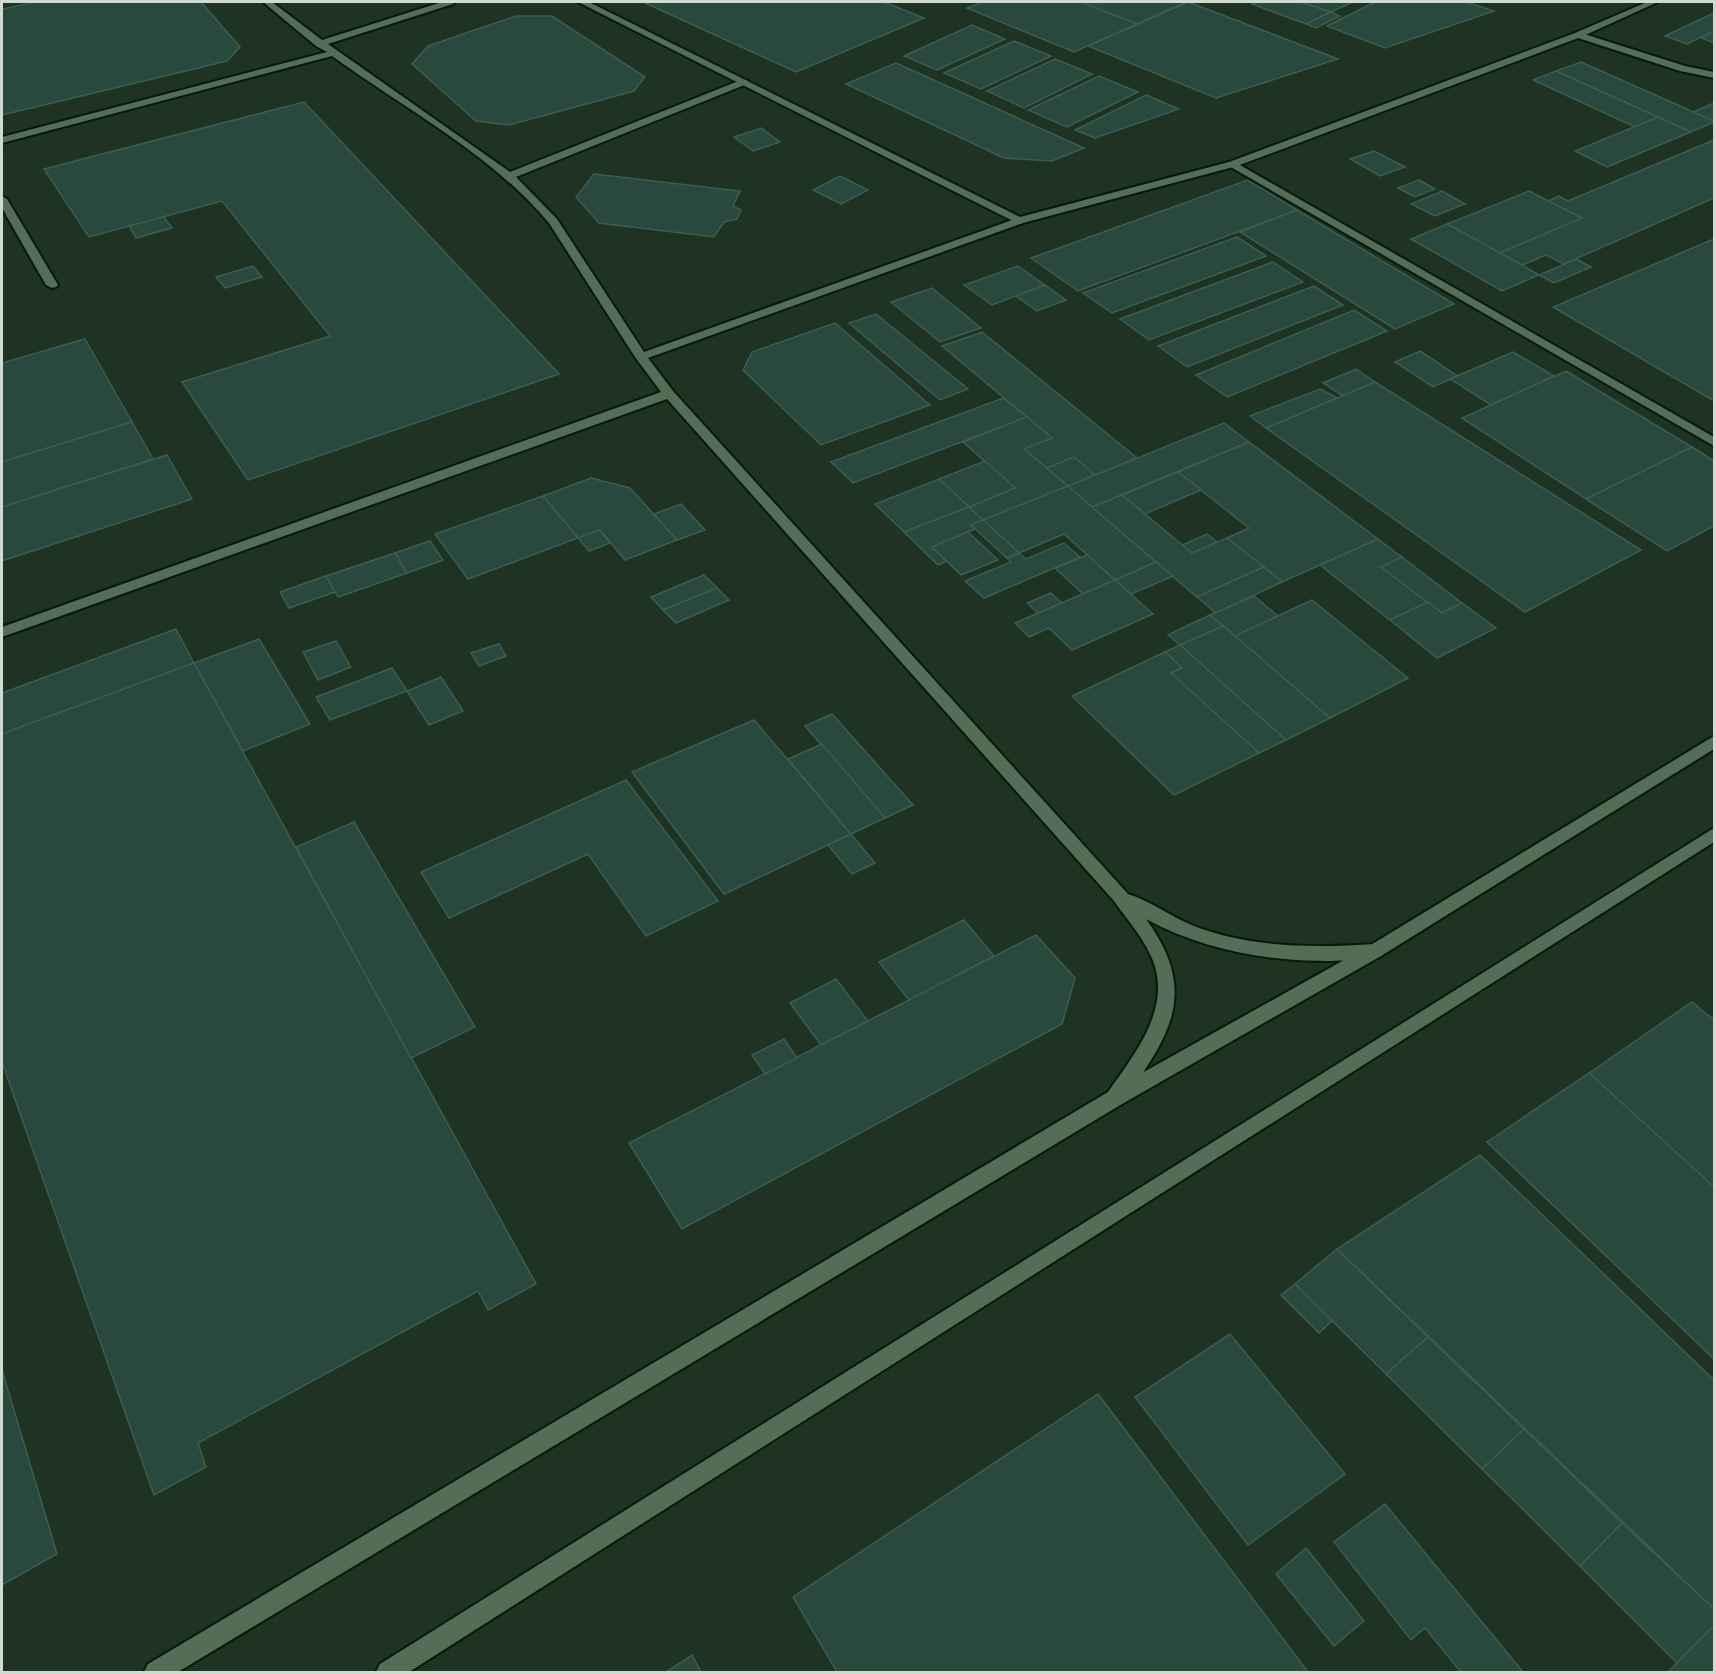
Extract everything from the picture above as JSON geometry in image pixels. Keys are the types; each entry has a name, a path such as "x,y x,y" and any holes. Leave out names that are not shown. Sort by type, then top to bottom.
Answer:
{"main road":[{"path":"267,2 319,44 510,176 539,202 553,220 641,357 669,394 1120,896 1161,958 1168,986 1165,1014 1153,1041 1115,1098"},
{"path":"319,44 450,2"},
{"path":"583,2 1019,221"},
{"path":"641,357 1019,221 1233,164 1578,35 1653,2"},
{"path":"1578,35 1683,69 1714,75"},
{"path":"2,140 333,53"},
{"path":"510,176 744,82"},
{"path":"1233,164 1714,442"},
{"path":"2,199 52,285"},
{"path":"2,632 669,394"},
{"path":"156,1672 1115,1098 1375,951 1714,742"},
{"path":"388,1672 1714,834"},
{"path":"1120,896 1159,919 1210,939 1266,953 1322,956 1375,951"}],"building":[{"path":"36,2 201,2 240,47 227,61 2,115 2,9"},
{"path":"643,2 884,2 924,18 796,72"},
{"path":"983,2 1081,2 1137,24 1074,52 967,8"},
{"path":"1081,2 1186,2 1137,24"},
{"path":"1188,2 1338,59 1216,98 1088,46"},
{"path":"1301,2 1331,12 1306,24 1252,4"},
{"path":"1301,2 1353,2 1331,12"},
{"path":"1375,2 1466,2 1494,11 1385,48 1327,26"},
{"path":"1331,12 1340,16 1316,28 1306,24"},
{"path":"1714,13 1714,31 1687,44 1665,36"},
{"path":"516,16 552,16 645,77 634,91 509,125 476,121 412,64 428,46"},
{"path":"972,25 1005,39 937,70 904,56"},
{"path":"1714,31 1714,43 1701,38"},
{"path":"1014,41 1051,56 981,89 944,73"},
{"path":"1055,59 1092,74 1024,108 987,91"},
{"path":"1581,62 1714,122 1691,132 1556,71"},
{"path":"896,63 1084,148 1052,161 1004,158 846,84"},
{"path":"1556,71 1658,117 1635,127 1533,80"},
{"path":"1099,76 1138,92 1067,127 1028,110"},
{"path":"1146,95 1179,109 1095,138 1075,130"},
{"path":"304,102 559,374 248,480 182,382 330,336 222,201 89,237 44,169"},
{"path":"1714,103 1714,121 1693,112"},
{"path":"1658,117 1691,132 1607,167 1575,151"},
{"path":"761,128 780,142 753,151 734,137"},
{"path":"1714,140 1714,198 1564,264 1546,255 1522,265 1499,253 1582,218 1548,201 1559,196 1568,201"},
{"path":"1374,151 1405,167 1380,176 1350,159"},
{"path":"594,174 740,191 733,206 741,210 737,219 724,222 714,237 599,223 576,197"},
{"path":"840,176 868,190 841,204 813,190"},
{"path":"1248,180 1297,210 1078,291 1031,258"},
{"path":"1419,180 1435,189 1415,197 1398,188"},
{"path":"1442,191 1465,204 1435,216 1411,204"},
{"path":"1529,191 1582,218 1499,253 1447,224"},
{"path":"1297,210 1454,304 1395,329 1240,232"},
{"path":"164,217 172,228 136,238 129,226"},
{"path":"1447,224 1539,275 1502,291 1411,239"},
{"path":"1237,237 1266,256 1112,313 1083,293"},
{"path":"1714,239 1714,401 1553,307"},
{"path":"1576,259 1591,267 1554,283 1539,275"},
{"path":"1273,262 1303,282 1149,340 1120,319"},
{"path":"253,266 262,277 225,288 216,277"},
{"path":"1018,266 1045,285 992,305 964,285"},
{"path":"1045,285 1066,300 1037,311 1016,296"},
{"path":"1314,286 1343,305 1187,367 1158,346"},
{"path":"932,288 981,328 940,342 891,302"},
{"path":"1354,310 1387,331 1227,397 1196,375"},
{"path":"876,314 968,389 940,400 849,323"},
{"path":"835,323 930,405 821,445 743,370 752,352"},
{"path":"982,332 1137,458 1095,475 1074,457 1047,468 1024,449 1052,438 942,346"},
{"path":"85,339 132,422 2,462 2,363"},
{"path":"1420,351 1458,376 1433,387 1395,362"},
{"path":"1513,352 1554,376 1491,405 1450,379"},
{"path":"1356,369 1375,382 1343,396 1323,383"},
{"path":"1566,371 1692,447 1586,499 1462,418"},
{"path":"1375,382 1641,550 1525,612 1266,428"},
{"path":"1320,389 1337,398 1266,428 1250,416"},
{"path":"1003,398 1027,417 853,483 831,462"},
{"path":"1027,417 1052,438 1024,449 1068,486 983,520 969,507 1015,488 963,442"},
{"path":"132,422 153,459 2,507 2,462"},
{"path":"1224,423 1249,442 1092,507 1068,486"},
{"path":"1249,442 1378,539 1282,582 1227,538 1249,528 1178,472"},
{"path":"1692,447 1714,461 1714,526 1667,551 1586,499"},
{"path":"167,455 192,499 2,561 2,507"},
{"path":"1074,457 1095,475 1068,486 1047,468"},
{"path":"985,461 1015,488 969,507 939,479"},
{"path":"1178,472 1201,490 1145,514 1122,495"},
{"path":"591,478 630,488 677,540 625,560 600,530 578,538 543,496"},
{"path":"939,479 969,507 904,532 875,504"},
{"path":"1068,486 1156,562 1115,580 1064,534 1019,553 983,520"},
{"path":"1122,495 1192,553 1227,538 1264,567 1197,597 1092,507"},
{"path":"543,496 578,538 468,579 435,534"},
{"path":"681,504 705,530 677,540 654,514"},
{"path":"969,507 983,520 971,525 975,529 932,547 947,561 938,565 904,532"},
{"path":"983,520 1019,553 1007,558 971,525"},
{"path":"600,530 610,543 589,551 578,538"},
{"path":"968,532 998,560 961,575 932,547"},
{"path":"1207,534 1217,542 1192,553 1182,545"},
{"path":"1378,539 1402,557 1381,567 1428,602 1390,620 1320,565"},
{"path":"430,541 443,560 407,573 395,553"},
{"path":"1064,543 1080,557 984,598 965,581 1011,562 1007,558 1019,553 1026,559"},
{"path":"395,553 407,573 338,597 326,576"},
{"path":"1087,555 1115,580 1083,594 1055,568"},
{"path":"1402,557 1462,603 1442,613 1381,567"},
{"path":"1156,562 1173,576 1131,594 1115,580"},
{"path":"1264,567 1282,582 1216,613 1197,597"},
{"path":"704,575 717,588 663,610 651,597"},
{"path":"326,576 335,592 289,608 280,592"},
{"path":"1115,580 1153,614 1072,650 1049,628 1029,637 1015,623"},
{"path":"717,588 729,600 676,623 663,610"},
{"path":"1051,593 1062,603 1038,613 1027,603"},
{"path":"1254,596 1278,616 1235,636 1210,615"},
{"path":"1312,600 1408,678 1330,718 1235,636"},
{"path":"1428,602 1442,613 1462,603 1496,628 1437,658 1390,620"},
{"path":"1210,615 1223,626 1180,645 1168,635"},
{"path":"1223,626 1330,718 1286,740 1180,645"},
{"path":"176,629 194,663 2,734 2,693"},
{"path":"259,639 310,724 243,751 194,663"},
{"path":"336,641 351,667 318,680 303,652"},
{"path":"499,644 506,656 479,666 471,653"},
{"path":"1180,645 1286,740 1259,753 1171,673 1182,668 1165,652"},
{"path":"1165,652 1182,668 1171,673 1259,753 1174,795 1072,696"},
{"path":"194,663 536,1284 488,1310 478,1291 198,1443 206,1467 154,1495 2,1062 2,734"},
{"path":"392,668 407,691 330,720 316,697"},
{"path":"441,677 463,711 429,725 407,691"},
{"path":"832,714 913,805 885,818 805,726"},
{"path":"754,720 851,834 724,894 632,772"},
{"path":"822,744 885,818 851,834 788,759"},
{"path":"626,780 718,901 646,936 588,854 449,918 421,872"},
{"path":"354,822 475,1027 411,1058 296,847"},
{"path":"851,834 875,863 852,874 828,845"},
{"path":"964,920 994,956 909,1000 879,962"},
{"path":"1036,935 1075,978 1062,1024 682,1229 629,1143"},
{"path":"836,979 868,1021 821,1045 790,1003"},
{"path":"1692,1002 1714,1020 1714,1187 1589,1073"},
{"path":"784,1039 797,1058 765,1074 752,1055"},
{"path":"1589,1073 1714,1187 1714,1359 1487,1142"},
{"path":"1480,1155 1714,1380 1714,1609 1337,1249"},
{"path":"1337,1249 1428,1337 1386,1374 1295,1284"},
{"path":"1295,1284 1332,1321 1319,1333 1281,1295"},
{"path":"1230,1334 1345,1474 1248,1545 1135,1397"},
{"path":"1428,1337 1524,1429 1482,1469 1386,1374"},
{"path":"2,1370 57,1554 2,1585"},
{"path":"1098,1394 1308,1672 837,1672 793,1597"},
{"path":"1524,1429 1622,1523 1580,1566 1482,1469"},
{"path":"1385,1504 1523,1672 1461,1672 1425,1628 1411,1640 1334,1542"},
{"path":"1622,1523 1714,1609 1714,1626 1677,1663 1580,1566"},
{"path":"1306,1548 1364,1621 1334,1646 1276,1574"},
{"path":"1714,1626 1714,1672 1668,1672"},
{"path":"692,1655 701,1672 666,1672"}]}
